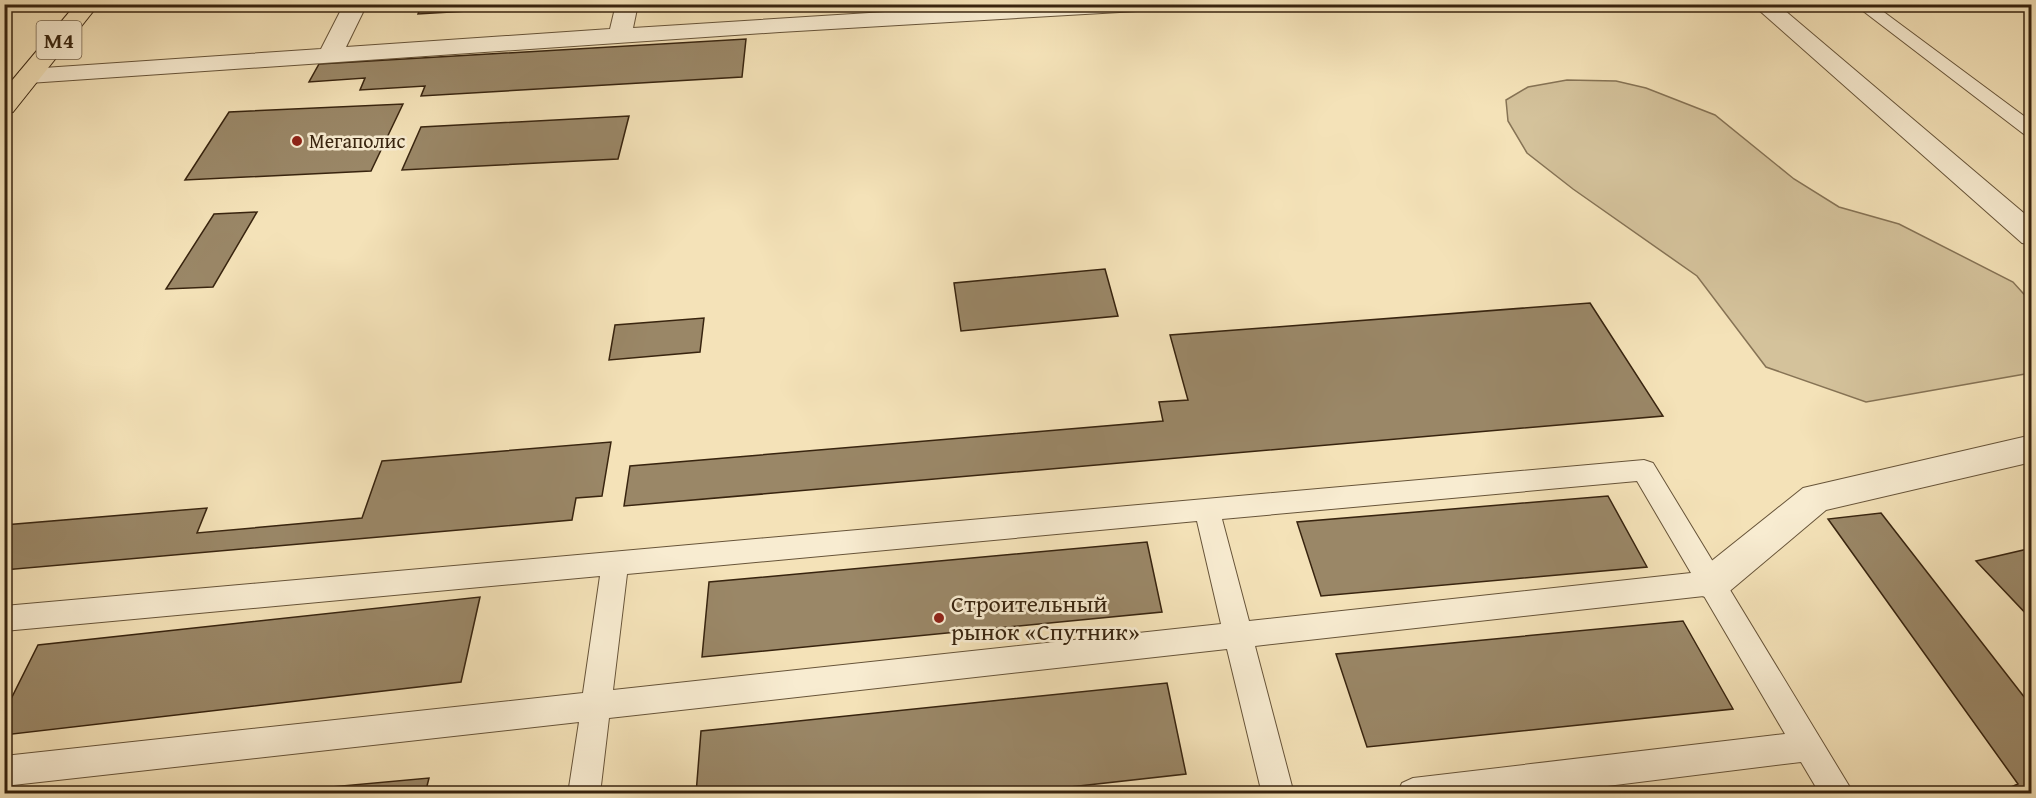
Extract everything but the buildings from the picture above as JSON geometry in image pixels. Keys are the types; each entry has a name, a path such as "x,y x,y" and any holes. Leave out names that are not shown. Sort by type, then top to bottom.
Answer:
{"highway":[{"name":"M4","path":"4,107 88,4"}],"street":[{"path":"330,55 356,4"},
{"path":"620,36 627,4"},
{"path":"698,31 701,4"},
{"path":"29,75 698,31 780,15 1137,4"},
{"path":"1763,4 2031,236"},
{"path":"1712,583 1816,498 2031,448"}],"lane":[{"path":"1862,4 2031,131"},
{"path":"4,619 1644,470 1838,794"},
{"path":"1207,510 1278,794"},
{"path":"584,794 615,564"},
{"path":"4,771 1712,583"},
{"path":"1413,794 1809,746"}],"shaded area":[{"path":"1567,80 1616,81 1646,88 1715,115 1794,179 1839,207 1899,224 2013,282 2031,302 2031,368 2025,374 1866,402 1766,367 1697,276 1573,189 1527,153 1508,121 1506,100 1528,87"}],"place":[{"name":"Мегаполис","path":"297,141"},
{"name":"Строительный рынок «Спутник»","path":"939,618"}]}
